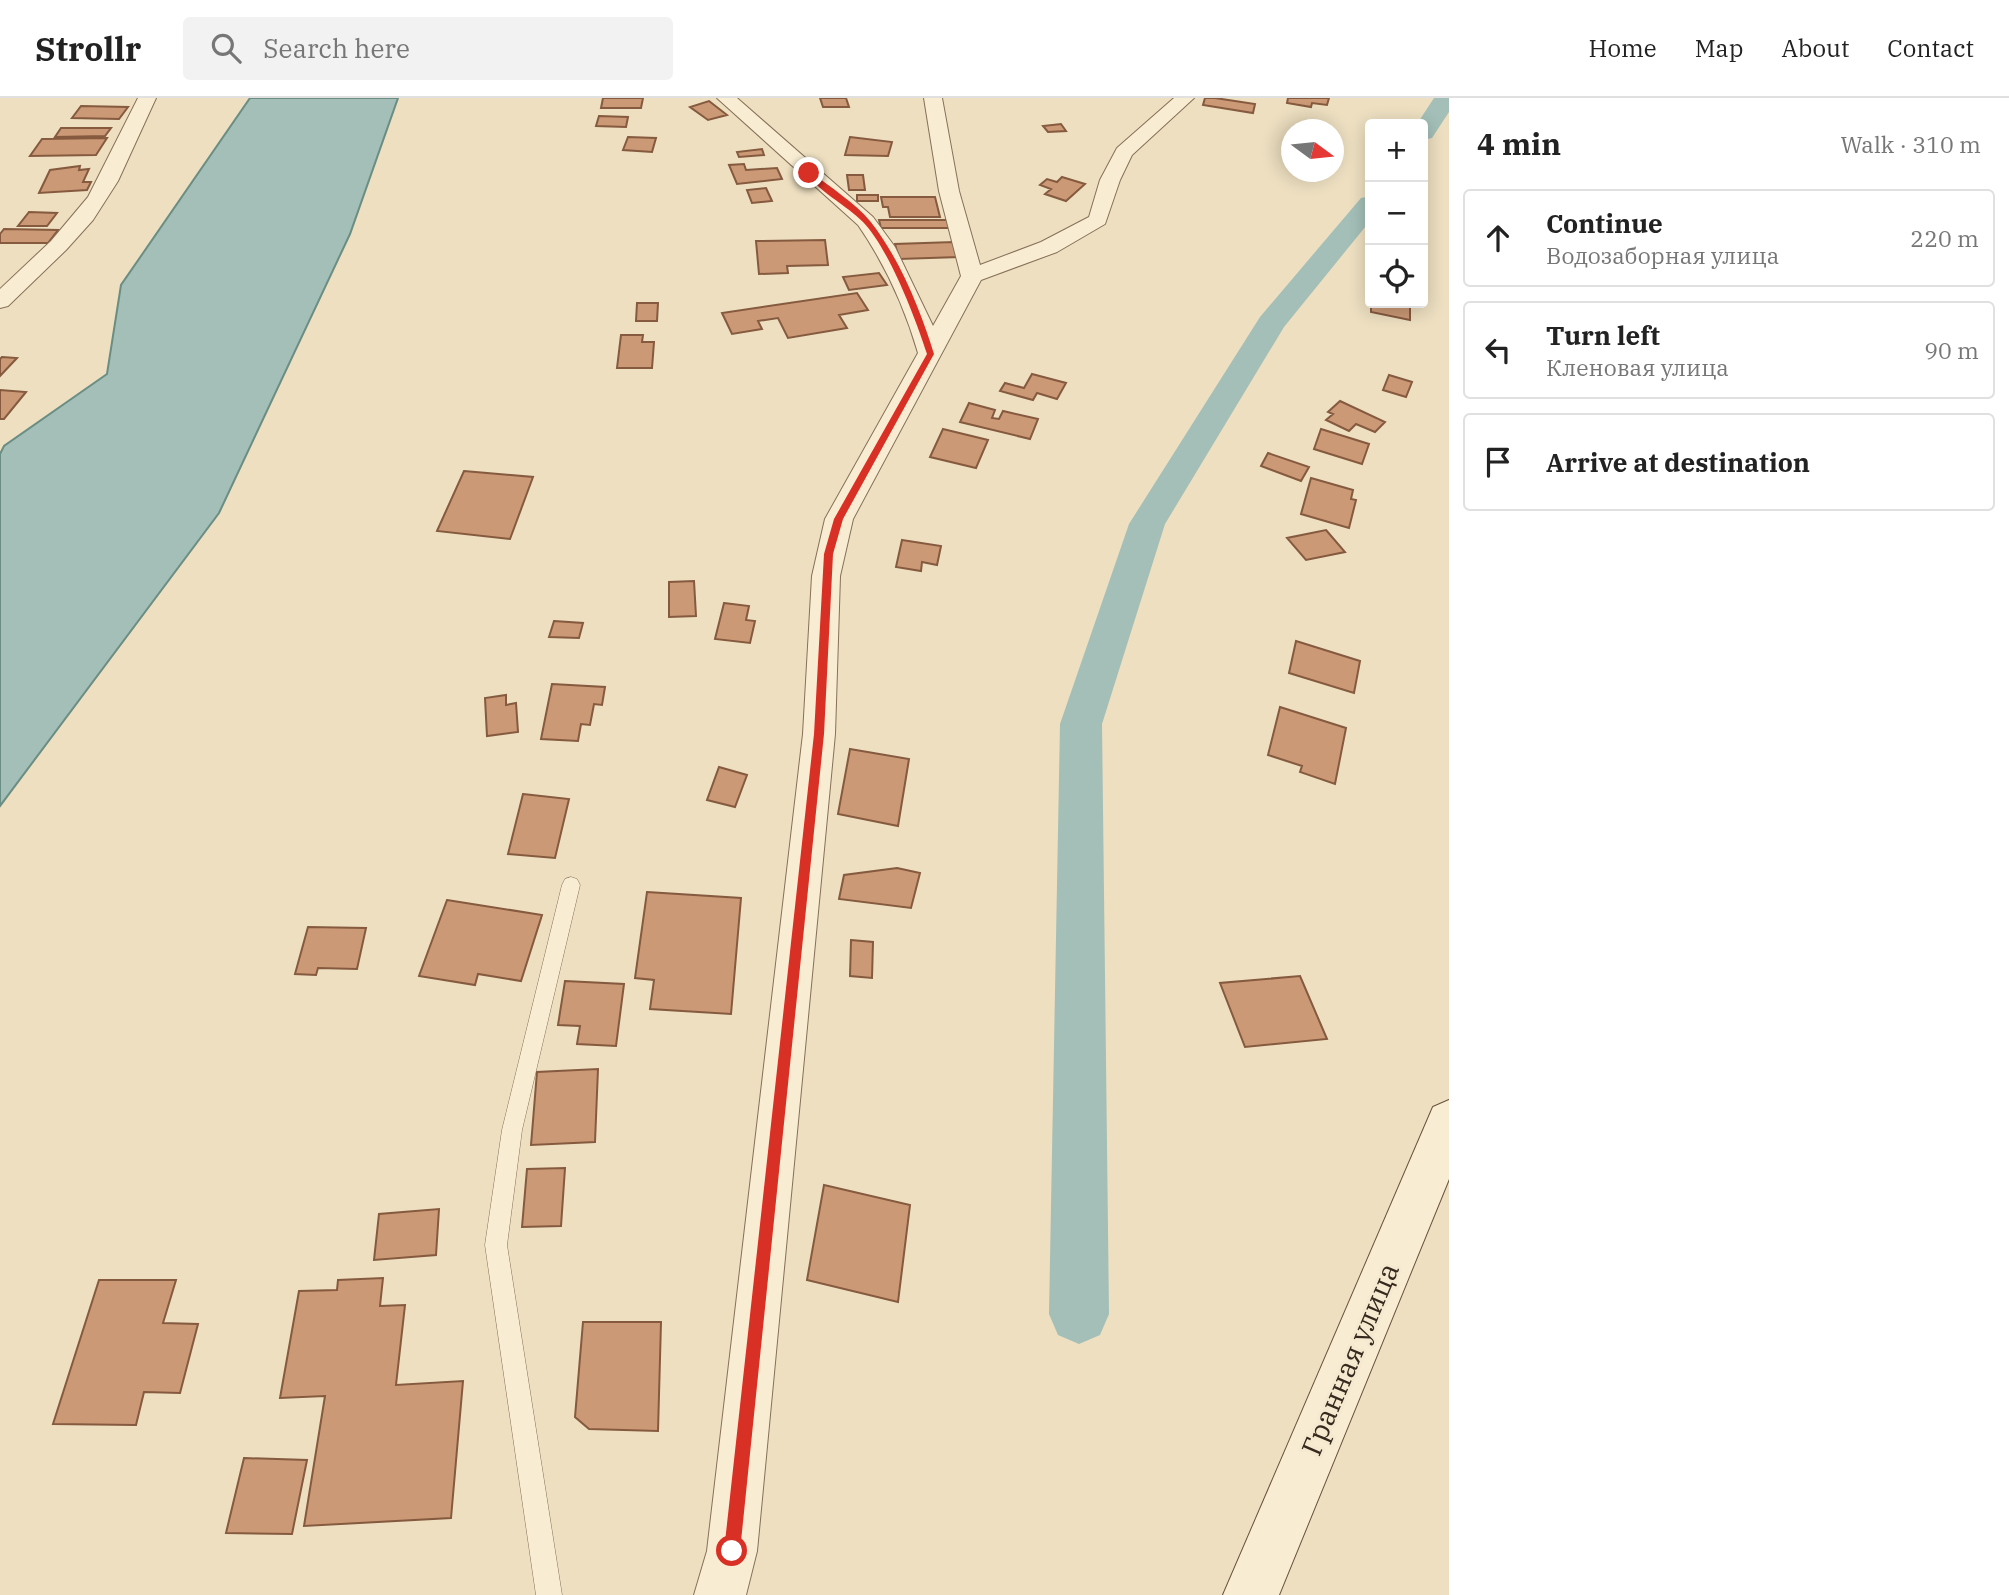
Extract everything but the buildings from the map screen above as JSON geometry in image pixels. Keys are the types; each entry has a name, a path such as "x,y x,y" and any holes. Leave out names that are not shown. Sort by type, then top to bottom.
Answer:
{"street":[{"path":"0,301 70,237 108,180 132,122 147,98"},
{"path":"726,98 866,221 884,247 920,321 930,354"},
{"path":"933,98 949,191 972,276"},
{"path":"720,1595 732,1551 818,748 829,554 839,519 972,276 1049,247 1098,220 1110,180 1124,152 1185,98"},
{"name":"Гранная улица","path":"1251,1595 1449,1123"}],"lane":[{"path":"549,1595 496,1245 512,1130 571,885"}],"water":[{"path":"250,98 398,98 350,234 219,513 0,806 0,454 4,446 107,374 121,285"}],"waterway":[{"path":"1428,125 1446,98"},
{"path":"1079,1314 1081,724 1147,524 1271,323 1365,210"}],"route":[{"path":"732,1551 819,734 829,554 839,519 930,354 920,321 884,247 866,221 809,173"}]}
